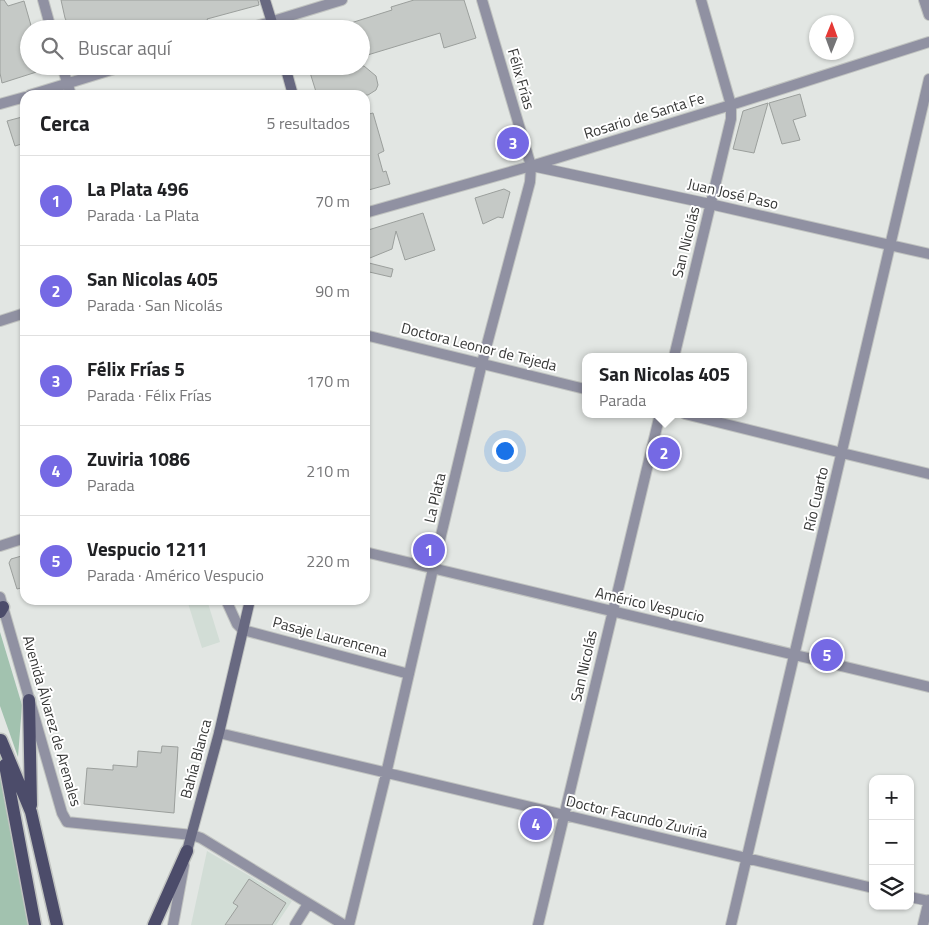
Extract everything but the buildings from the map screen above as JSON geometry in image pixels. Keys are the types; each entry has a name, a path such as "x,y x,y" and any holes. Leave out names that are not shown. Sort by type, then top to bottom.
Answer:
{"main road":[{"path":"30,700 31,812"},
{"path":"0,739 31,812 57,925"},
{"path":"0,739 35,925"},
{"path":"154,925 187,852"}],"street":[{"path":"43,0 49,20"},
{"path":"265,0 271,20"},
{"path":"287,20 342,0"},
{"name":"Félix Frías","path":"482,0 531,166"},
{"path":"701,0 731,105"},
{"path":"924,0 929,15"},
{"name":"Rosario de Santa Fe","path":"370,212 531,166 929,42"},
{"path":"64,75 69,90"},
{"path":"47,90 96,75"},
{"path":"288,75 292,90"},
{"name":"Río Cuarto","path":"731,925 929,79"},
{"path":"0,104 20,98"},
{"name":"San Nicolás","path":"675,353 731,119 731,105"},
{"name":"Juan José Paso","path":"531,166 710,204 929,254"},
{"name":"La Plata","path":"349,925 482,363 528,191 531,166"},
{"path":"0,321 20,315"},
{"name":"Doctora Leonor de Tejeda","path":"370,336 582,388"},
{"name":"San Nicolás","path":"538,925 659,418"},
{"path":"701,418 929,474"},
{"path":"0,546 20,540"},
{"name":"Américo Vespucio","path":"370,553 929,687"},
{"name":"Avenida Álvarez de Arenales","path":"1,605 62,814 67,822 192,835 201,838 344,925"},
{"path":"228,605 237,624 243,630"},
{"name":"Bahía Blanca","path":"173,925 187,852 219,733 249,605"},
{"name":"Pasaje Laurencena","path":"243,630 409,674"},
{"name":"Doctor Facundo Zuviría","path":"219,733 869,887"},
{"path":"914,898 929,901 923,925"},
{"path":"295,925 308,904"},
{"path":"324,913 328,925"}],"shaded area":[{"path":"189,605 209,605 220,642 202,648"},
{"path":"207,851 292,901 276,925 191,925"}],"green space":[{"path":"0,632 22,705 18,757 0,706"},
{"path":"0,738 35,925 0,925"}],"place":[{"name":"Félix Frías 5","path":"513,143"},
{"name":"San Nicolas 405","path":"664,453"},
{"name":"La Plata 496","path":"429,550"},
{"name":"Vespucio 1211","path":"827,655"},
{"name":"Zuviria 1086","path":"536,824"}]}
